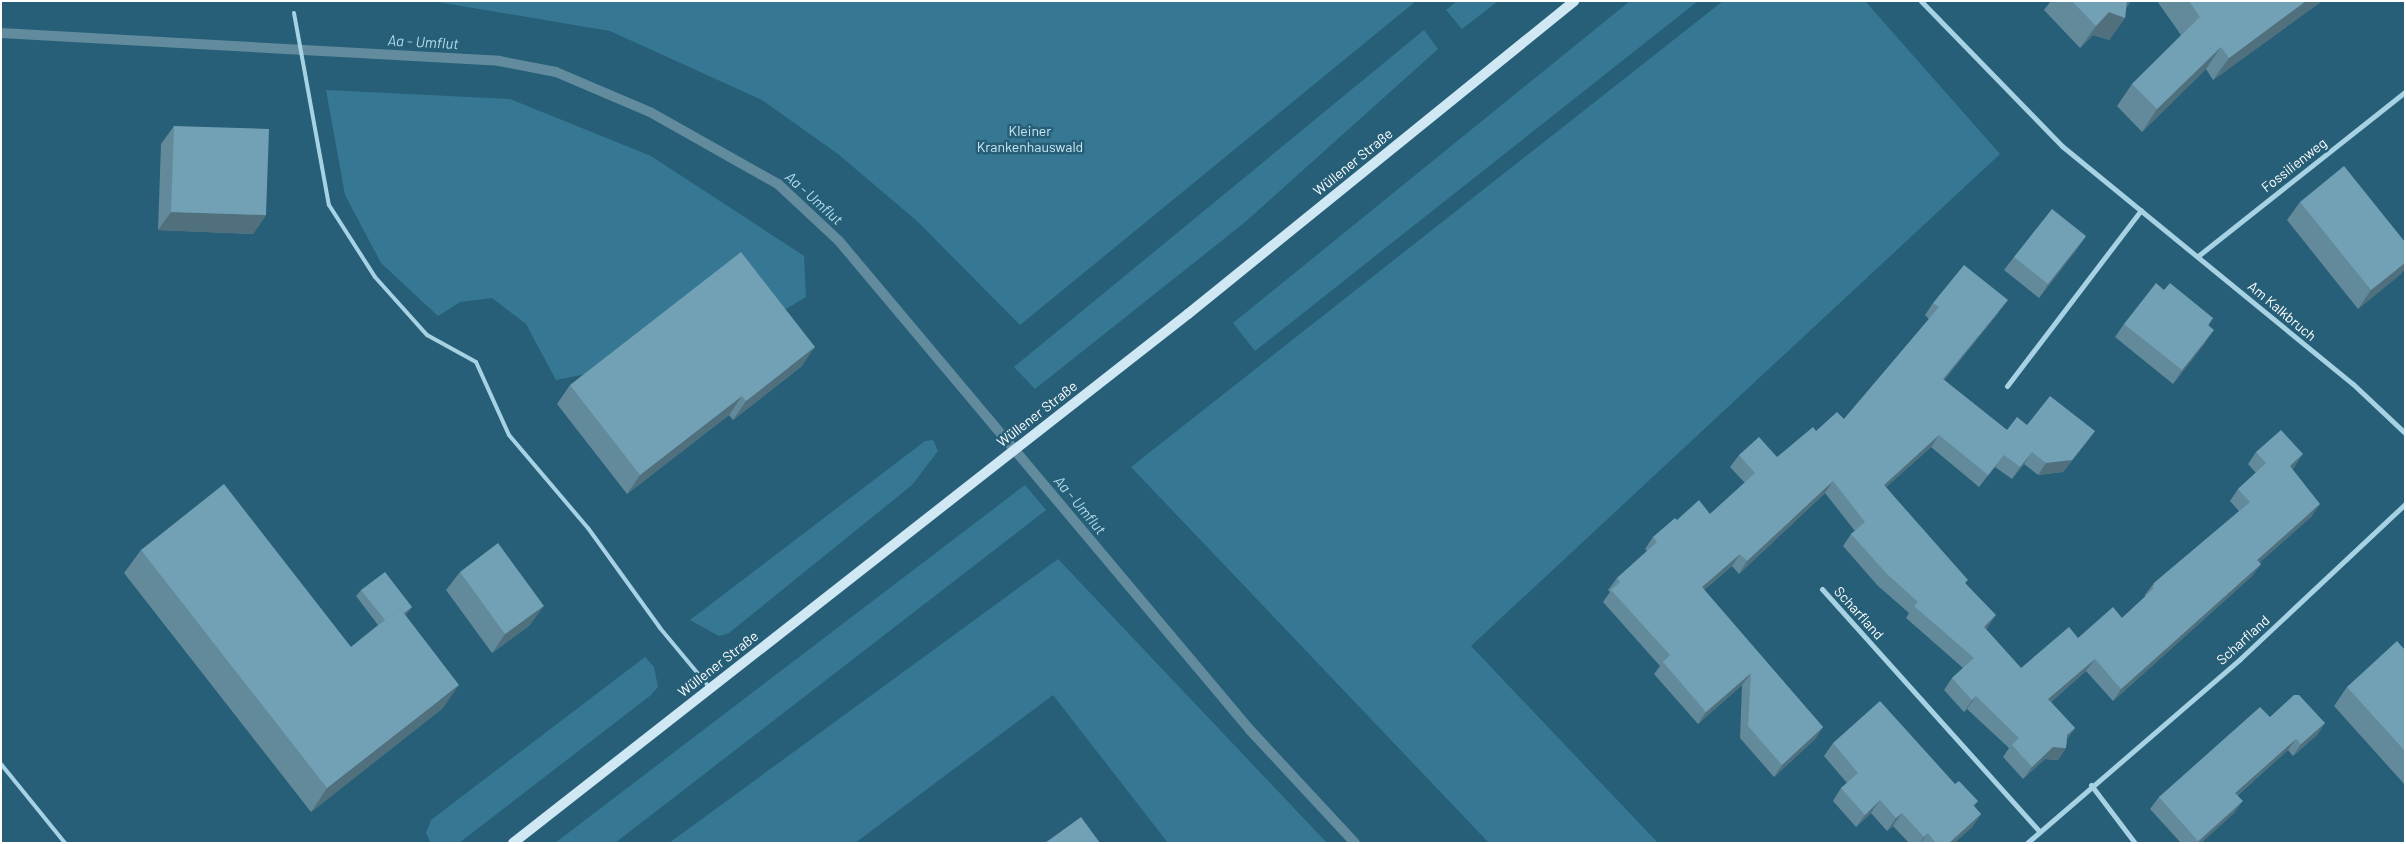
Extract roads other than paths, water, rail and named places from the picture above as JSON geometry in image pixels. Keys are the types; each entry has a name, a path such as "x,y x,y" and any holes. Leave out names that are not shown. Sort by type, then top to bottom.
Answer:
{"main road":[{"name":"Wüllener Straße","path":"513,843 1040,430 1574,1"}],"street":[{"name":"Am Kalkbruch","path":"1921,1 1983,68 2062,146 2352,384 2405,433"},
{"name":"Fossilienweg","path":"2198,256 2405,92"},
{"path":"2007,386 2141,210"},
{"name":"Scharfland","path":"2027,843 2091,785 2240,659 2405,504"},
{"name":"Scharfland","path":"1822,589 2039,831"},
{"path":"2091,785 2136,843"}],"lane":[{"path":"294,13 329,205 376,276 427,335 476,362 509,436 588,528 660,628 710,688"},
{"path":"1,764 65,843"}],"waterway":[{"name":"Aa - Umflut","path":"1,33 499,61 556,72 650,112 778,184 839,241 1250,730 1355,843"}],"park label":[{"name":"Kleiner Krankenhauswald","path":"1030,140"}]}
